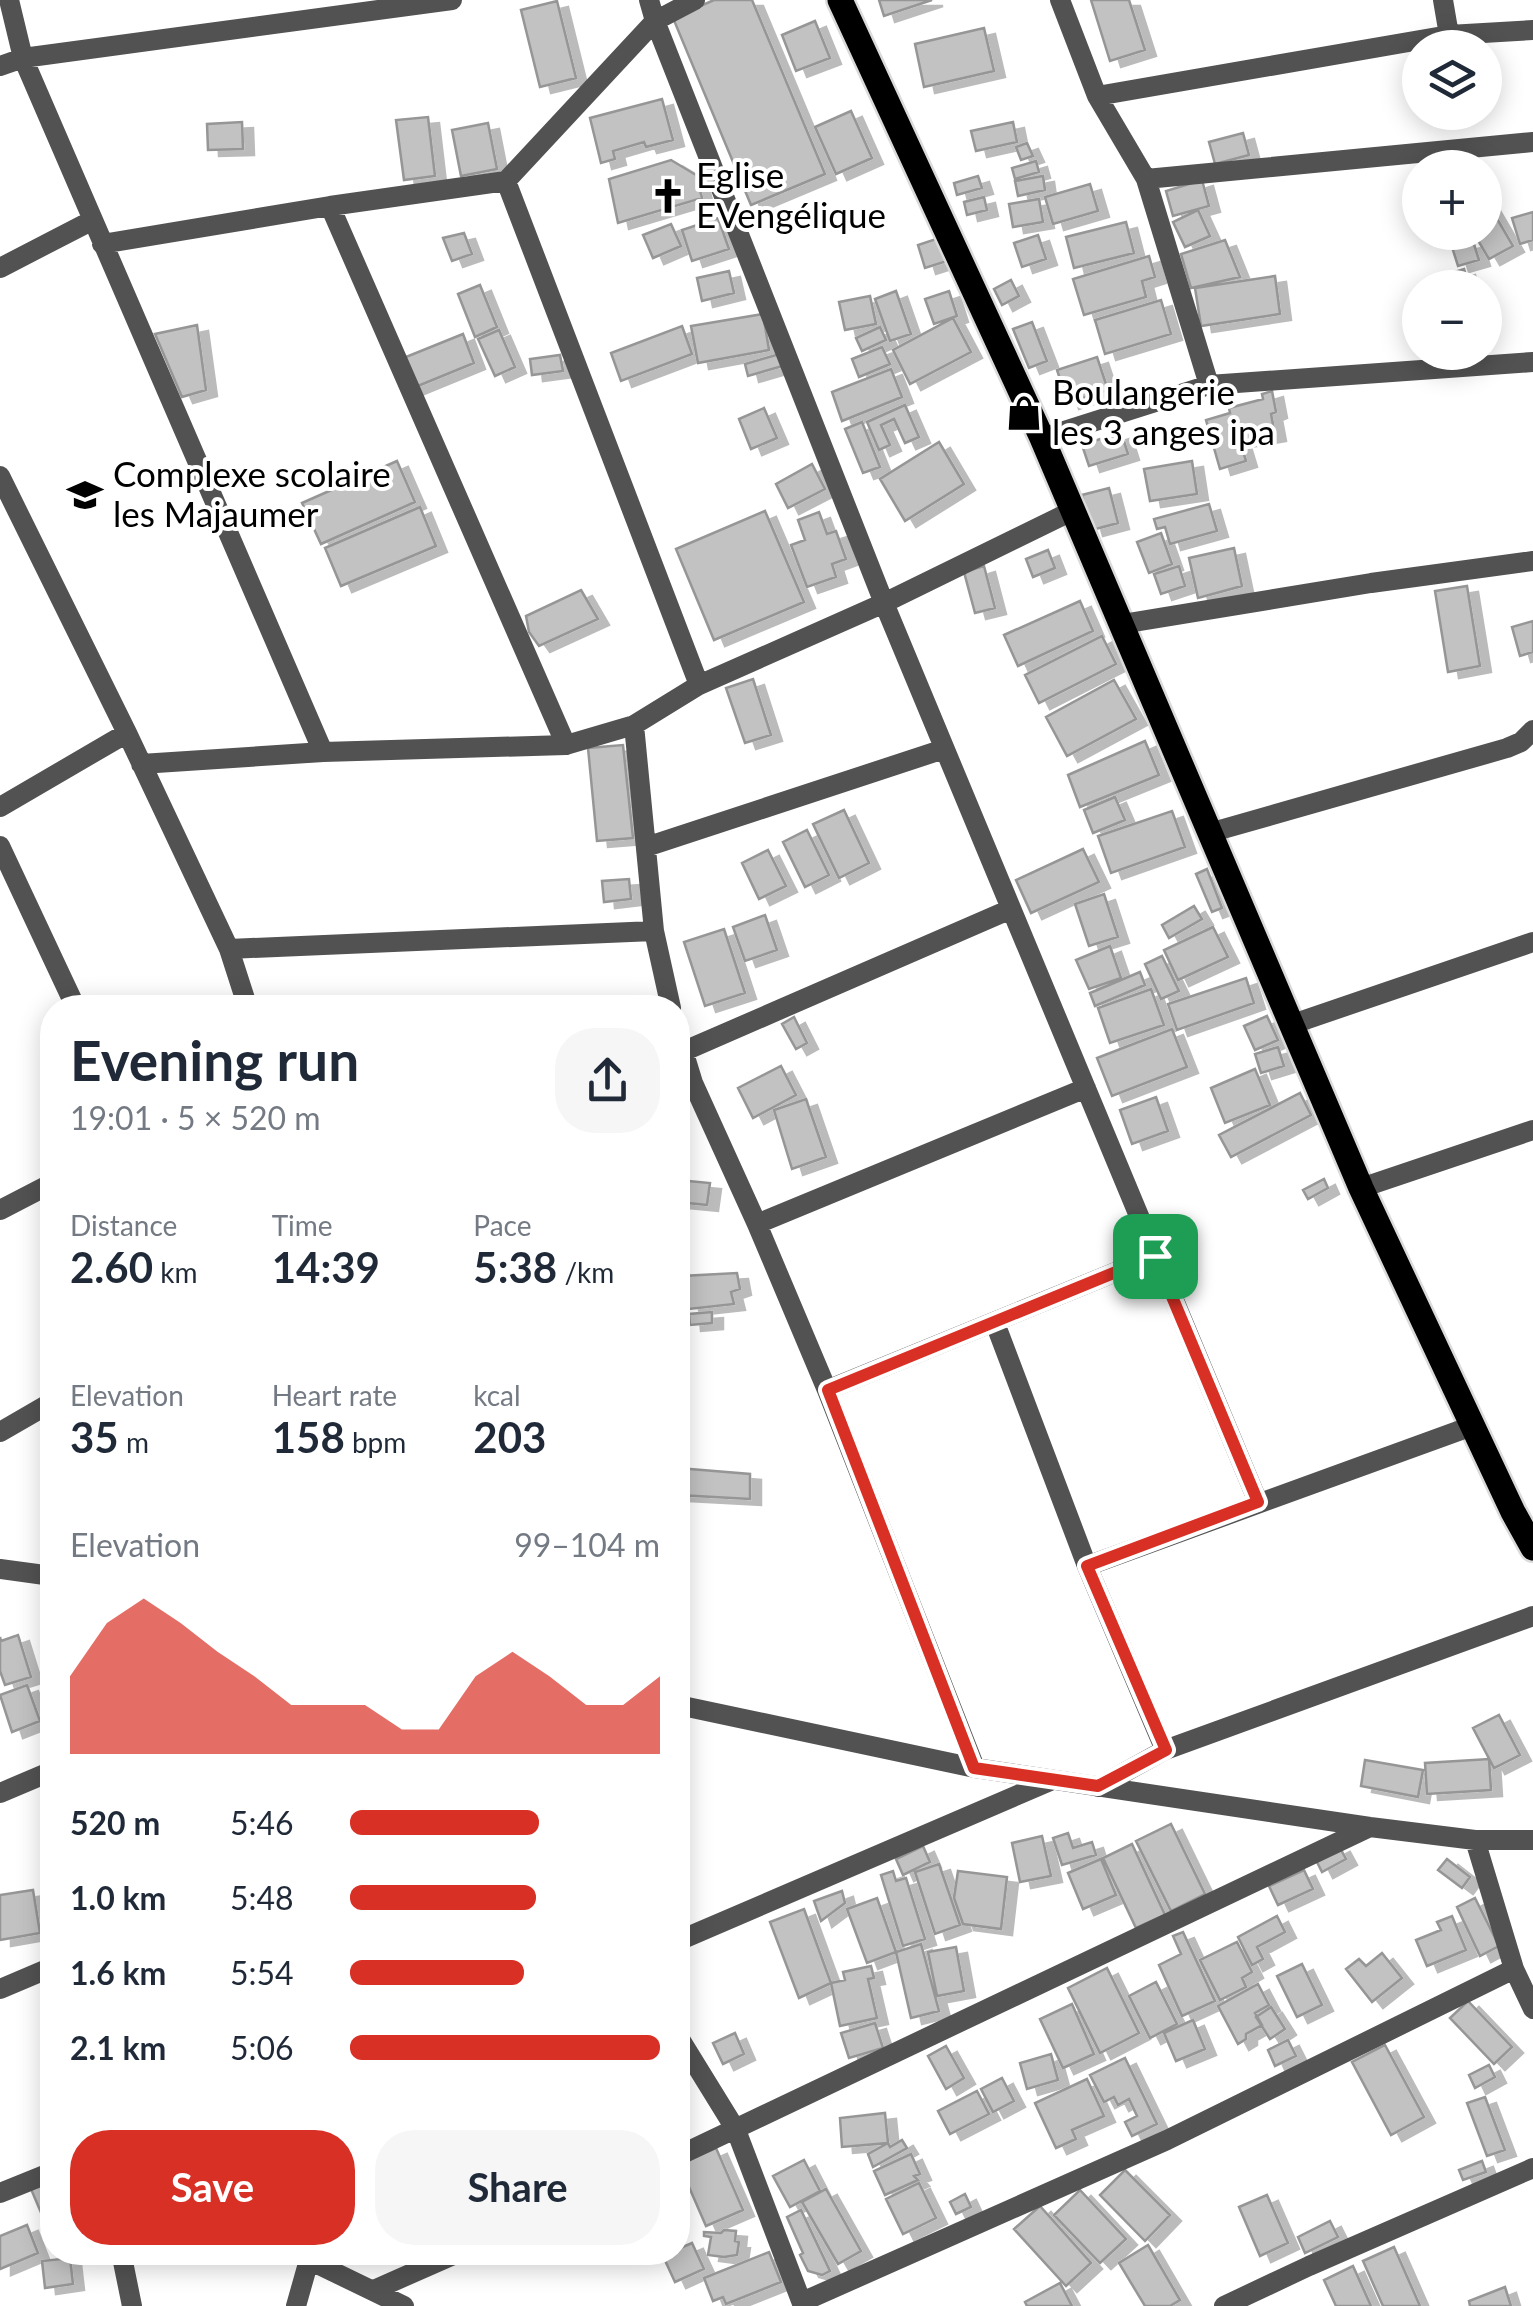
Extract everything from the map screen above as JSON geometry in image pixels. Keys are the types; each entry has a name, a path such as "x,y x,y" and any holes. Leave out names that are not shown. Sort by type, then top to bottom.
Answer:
{"main road":[{"path":"840,0 1074,510 1360,1188 1512,1512 1533,1548"}],"street":[{"path":"9,0 23,58 323,752"},
{"path":"0,66 23,58 452,0"},
{"path":"649,0 884,603 1258,1502"},
{"path":"102,244 506,181 655,21 695,0"},
{"path":"1060,0 1097,96 1146,179 1209,385"},
{"path":"1443,0 1449,30"},
{"path":"1502,32 1533,30"},
{"path":"1097,96 1402,43"},
{"path":"1146,179 1533,142"},
{"path":"506,181 699,684"},
{"path":"330,206 566,745"},
{"path":"0,268 92,221"},
{"path":"1042,438 1209,385 1533,362"},
{"path":"0,476 229,949 244,995"},
{"path":"142,764 323,752 566,745 634,725 699,684 884,603 1074,510"},
{"path":"1122,624 1533,562"},
{"path":"634,725 654,931 669,995"},
{"path":"1209,834 1506,748 1521,742 1533,730"},
{"path":"0,807 127,733"},
{"path":"646,847 944,749"},
{"path":"0,846 70,995"},
{"path":"690,1039 1011,909"},
{"path":"229,949 654,931"},
{"path":"1290,1026 1533,942"},
{"path":"757,1224 1086,1088"},
{"path":"690,1094 757,1224 828,1390 974,1768"},
{"path":"1360,1188 1533,1130"},
{"path":"0,1210 40,1189"},
{"path":"828,1390 1155,1256"},
{"path":"995,1323 1087,1566 1166,1750"},
{"path":"0,1432 40,1409"},
{"path":"1087,1566 1472,1426"},
{"path":"0,1569 40,1574"},
{"path":"1098,1786 1166,1750 1533,1616"},
{"path":"690,1709 974,1768 1370,1827 1475,1840 1533,1840"},
{"path":"0,1793 40,1776"},
{"path":"690,1936 1052,1780"},
{"path":"690,2151 1370,1827"},
{"path":"1475,1840 1514,1969 1533,2009"},
{"path":"690,2055 736,2130 802,2304 1166,2140 1514,1969"},
{"path":"0,1989 40,1972"},
{"path":"1224,2306 1533,2168"},
{"path":"0,2193 40,2177"},
{"path":"124,2265 132,2306"},
{"path":"296,2306 307,2265"},
{"path":"326,2265 404,2306"},
{"path":"374,2290 431,2265"}],"building":[{"path":"714,0 752,0 825,174 751,205 673,18"},
{"path":"879,0 932,0 884,16"},
{"path":"1091,0 1129,0 1145,50 1110,61"},
{"path":"557,1 576,78 540,87 521,10"},
{"path":"815,21 830,58 796,71 782,35"},
{"path":"984,28 994,71 924,87 915,44"},
{"path":"662,99 673,140 646,147 644,142 613,151 615,159 601,163 590,118"},
{"path":"851,111 872,158 836,174 815,127"},
{"path":"428,117 435,176 404,180 396,120"},
{"path":"242,122 243,149 208,150 207,124"},
{"path":"1013,122 1017,142 976,151 971,131"},
{"path":"488,123 497,169 461,176 452,130"},
{"path":"1243,133 1249,155 1215,164 1209,142"},
{"path":"1027,143 1033,156 1021,160 1016,147"},
{"path":"671,160 696,175 702,198 618,223 609,179"},
{"path":"1036,161 1039,172 1015,179 1012,168"},
{"path":"978,176 982,188 957,195 954,183"},
{"path":"1043,176 1045,190 1018,196 1015,181"},
{"path":"1202,180 1209,206 1173,216 1166,191"},
{"path":"1090,184 1098,211 1053,224 1045,197"},
{"path":"984,197 987,210 967,215 964,202"},
{"path":"1039,199 1043,222 1013,227 1009,204"},
{"path":"1198,210 1210,236 1185,247 1173,222"},
{"path":"1533,212 1533,240 1520,244 1512,218"},
{"path":"718,218 729,249 692,261 682,230"},
{"path":"1126,222 1134,253 1074,268 1066,237"},
{"path":"671,224 681,246 653,258 643,235"},
{"path":"1502,227 1513,246 1489,259 1484,250 1502,250"},
{"path":"464,233 472,254 452,261 443,238"},
{"path":"1038,235 1046,259 1022,267 1014,243"},
{"path":"939,238 947,261 925,268 918,245"},
{"path":"1225,240 1240,277 1191,288 1181,254"},
{"path":"1453,250 1476,250 1479,260 1458,266"},
{"path":"1149,256 1155,277 1142,281 1146,297 1084,315 1073,279"},
{"path":"729,271 734,293 702,301 697,278"},
{"path":"1275,276 1280,314 1201,326 1195,288"},
{"path":"1011,280 1019,296 1002,305 994,289"},
{"path":"480,285 497,327 475,337 458,294"},
{"path":"896,291 911,334 890,341 875,299"},
{"path":"949,291 957,316 934,324 925,299"},
{"path":"870,296 876,324 845,330 839,302"},
{"path":"1161,300 1171,334 1105,354 1095,320"},
{"path":"763,314 769,350 698,363 691,326"},
{"path":"953,318 971,352 910,384 893,350"},
{"path":"1032,322 1047,361 1029,368 1013,329"},
{"path":"197,325 206,390 182,397 155,334"},
{"path":"682,326 692,354 621,381 611,353"},
{"path":"880,327 886,340 862,351 856,338"},
{"path":"499,330 515,367 495,376 478,339"},
{"path":"463,334 474,363 413,388 401,359"},
{"path":"882,347 890,364 859,377 852,359"},
{"path":"783,353 786,365 748,376 745,364"},
{"path":"560,355 563,371 532,375 530,359"},
{"path":"1097,357 1108,390 1068,403 1057,370"},
{"path":"891,369 902,397 842,421 832,392"},
{"path":"1272,391 1275,435 1240,441 1246,461 1220,469 1206,420 1230,413 1229,408 1263,399 1262,394"},
{"path":"905,405 919,437 905,443 894,419 881,425 890,445 879,450 867,422"},
{"path":"764,408 777,438 751,449 739,419"},
{"path":"862,422 880,467 863,473 845,429"},
{"path":"1121,432 1128,454 1089,466 1082,445"},
{"path":"939,442 964,484 905,521 880,479"},
{"path":"397,461 415,502 321,544 302,503"},
{"path":"1192,461 1197,494 1150,501 1144,469"},
{"path":"812,464 825,489 788,508 776,484"},
{"path":"1109,488 1118,523 1092,530 1082,495"},
{"path":"1209,504 1217,531 1170,544 1165,527 1157,529 1154,519"},
{"path":"420,507 436,546 341,586 325,548"},
{"path":"765,511 804,602 714,640 676,549"},
{"path":"819,512 827,534 836,531 846,559 832,564 836,577 807,587 791,545 805,540 798,520"},
{"path":"1161,533 1172,564 1149,573 1137,542"},
{"path":"1234,548 1242,586 1198,598 1189,558"},
{"path":"1048,550 1055,568 1033,577 1026,559"},
{"path":"984,566 995,608 975,613 964,572"},
{"path":"1179,566 1185,586 1161,594 1154,574"},
{"path":"1467,586 1480,666 1448,672 1435,591"},
{"path":"581,590 598,619 539,646 529,632 526,616"},
{"path":"1080,601 1093,631 1018,666 1004,635"},
{"path":"1533,621 1533,652 1520,656 1512,627"},
{"path":"1102,636 1116,664 1039,703 1025,675"},
{"path":"753,679 771,735 745,743 726,688"},
{"path":"1114,680 1136,719 1067,756 1046,717"},
{"path":"1145,741 1159,775 1080,807 1068,775"},
{"path":"623,745 633,838 597,841 588,748"},
{"path":"1115,797 1125,820 1093,833 1084,810"},
{"path":"844,810 869,863 839,878 813,824"},
{"path":"1172,811 1185,847 1111,873 1098,836"},
{"path":"807,830 829,875 805,887 783,842"},
{"path":"1083,849 1099,882 1031,913 1016,880"},
{"path":"768,850 786,886 759,899 742,863"},
{"path":"1207,869 1222,908 1212,912 1196,874"},
{"path":"629,879 631,899 604,902 602,881"},
{"path":"1104,894 1118,937 1089,946 1075,904"},
{"path":"1194,906 1202,919 1169,938 1162,925"},
{"path":"765,915 777,950 745,961 733,927"},
{"path":"1213,927 1228,957 1178,980 1164,950"},
{"path":"724,929 745,993 705,1006 684,942"},
{"path":"1110,946 1121,978 1089,989 1076,960"},
{"path":"1162,956 1179,991 1161,999 1145,964"},
{"path":"1140,972 1145,985 1095,1006 1090,993"},
{"path":"1246,978 1254,1003 1177,1030 1168,1004"},
{"path":"1151,989 1164,1025 1110,1043 1098,1008"},
{"path":"1267,1016 1278,1040 1255,1050 1244,1026"},
{"path":"794,1017 807,1043 796,1049 782,1024"},
{"path":"1172,1029 1187,1067 1112,1096 1097,1058"},
{"path":"1278,1047 1284,1066 1261,1073 1255,1054"},
{"path":"781,1066 796,1095 753,1118 738,1088"},
{"path":"1255,1069 1270,1105 1225,1123 1211,1088"},
{"path":"1300,1093 1311,1115 1231,1157 1219,1135"},
{"path":"1156,1097 1168,1131 1132,1144 1120,1110"},
{"path":"806,1099 826,1157 792,1169 774,1110"},
{"path":"1324,1179 1328,1188 1308,1199 1303,1190"},
{"path":"690,1181 710,1183 707,1205 690,1203"},
{"path":"737,1273 740,1289 731,1292 734,1304 690,1309 690,1276"},
{"path":"712,1312 712,1323 690,1325 690,1314"},
{"path":"690,1469 750,1474 750,1499 690,1496"},
{"path":"18,1635 31,1677 5,1685 0,1671 0,1637 1,1641"},
{"path":"27,1685 40,1721 12,1732 0,1695"},
{"path":"1499,1715 1520,1755 1494,1768 1473,1728"},
{"path":"1489,1759 1491,1790 1427,1794 1425,1763"},
{"path":"1365,1760 1423,1770 1418,1797 1361,1786"},
{"path":"1171,1824 1205,1894 1171,1911 1136,1841"},
{"path":"1068,1833 1073,1848 1092,1842 1096,1855 1062,1865 1053,1838"},
{"path":"1042,1836 1051,1876 1020,1882 1012,1843"},
{"path":"1132,1844 1165,1915 1136,1928 1103,1858"},
{"path":"923,1846 930,1862 903,1875 896,1859"},
{"path":"1339,1846 1346,1859 1322,1872 1315,1858"},
{"path":"1101,1859 1116,1895 1083,1909 1068,1873"},
{"path":"1447,1859 1470,1877 1462,1888 1438,1870"},
{"path":"939,1864 960,1925 935,1934 915,1872"},
{"path":"1304,1870 1313,1889 1278,1905 1269,1886"},
{"path":"893,1871 896,1881 906,1878 925,1939 903,1946 881,1875"},
{"path":"958,1871 1007,1877 1001,1929 963,1924 954,1898"},
{"path":"33,1890 40,1933 0,1940 0,1895"},
{"path":"842,1891 845,1903 821,1921 814,1901"},
{"path":"877,1898 896,1952 867,1963 847,1909"},
{"path":"1475,1898 1499,1946 1480,1956 1457,1907"},
{"path":"804,1909 831,1983 799,1998 770,1922"},
{"path":"1277,1916 1285,1932 1257,1947 1263,1959 1252,1965 1238,1937"},
{"path":"1452,1916 1466,1950 1427,1966 1416,1940 1441,1930 1437,1922"},
{"path":"1183,1932 1215,2001 1182,2016 1159,1965 1181,1954 1173,1936"},
{"path":"1237,1942 1252,1972 1242,1978 1246,1987 1220,2000 1200,1960"},
{"path":"921,1944 939,2011 911,2018 896,1952"},
{"path":"956,1947 964,1991 937,1996 928,1952"},
{"path":"1382,1953 1402,1978 1372,2002 1346,1969 1359,1959 1366,1966"},
{"path":"1302,1964 1322,2005 1297,2017 1277,1976"},
{"path":"871,1966 874,1978 868,1979 877,2018 840,2026 831,1983 845,1980 843,1972"},
{"path":"1107,1968 1139,2033 1100,2053 1068,1988"},
{"path":"1156,1982 1177,2024 1150,2038 1129,1996"},
{"path":"1258,1984 1269,2005 1255,2013 1262,2025 1238,2044 1218,2006"},
{"path":"1468,2001 1512,2047 1494,2064 1450,2018"},
{"path":"1072,2004 1094,2054 1063,2068 1040,2019"},
{"path":"1271,2007 1285,2029 1270,2039 1256,2017"},
{"path":"1193,2020 1205,2049 1176,2061 1164,2033"},
{"path":"875,2023 883,2048 849,2058 841,2033"},
{"path":"735,2033 744,2054 723,2064 713,2043"},
{"path":"1288,2040 1296,2056 1275,2066 1268,2050"},
{"path":"1385,2045 1424,2117 1391,2135 1352,2062"},
{"path":"946,2046 964,2078 946,2089 928,2056"},
{"path":"1051,2054 1058,2080 1027,2089 1020,2063"},
{"path":"1125,2058 1157,2124 1132,2136 1125,2122 1137,2116 1129,2099 1118,2105 1114,2097 1104,2102 1090,2075"},
{"path":"1489,2065 1495,2077 1475,2088 1469,2075"},
{"path":"1002,2078 1014,2101 993,2112 981,2089"},
{"path":"1087,2079 1104,2116 1072,2130 1076,2139 1056,2148 1035,2103"},
{"path":"977,2091 989,2114 950,2134 938,2111"},
{"path":"1485,2097 1505,2150 1487,2156 1467,2103"},
{"path":"885,2113 888,2143 842,2147 840,2118"},
{"path":"902,2140 907,2148 873,2167 868,2154"},
{"path":"716,2148 743,2210 706,2226 690,2189 690,2159"},
{"path":"911,2154 920,2174 914,2176 918,2180 885,2195 874,2171"},
{"path":"804,2160 820,2191 790,2207 773,2176"},
{"path":"1482,2161 1486,2172 1463,2180 1459,2170"},
{"path":"1125,2170 1170,2215 1145,2241 1100,2195"},
{"path":"919,2183 936,2218 903,2234 886,2199"},
{"path":"40,2186 40,2210 31,2189"},
{"path":"826,2189 861,2251 838,2264 802,2202"},
{"path":"1080,2190 1126,2239 1100,2263 1054,2215"},
{"path":"965,2194 971,2207 956,2214 950,2202"},
{"path":"1267,2195 1288,2243 1260,2256 1239,2207"},
{"path":"1040,2206 1091,2263 1066,2286 1014,2229"},
{"path":"801,2210 830,2271 822,2275 808,2271 787,2217"},
{"path":"1330,2221 1338,2237 1305,2253 1298,2237"},
{"path":"27,2225 38,2253 0,2269 0,2236"},
{"path":"736,2231 737,2255 708,2255 711,2237 704,2236 704,2232"},
{"path":"690,2244 704,2269 675,2282 667,2265 690,2265"},
{"path":"1148,2245 1180,2300 1170,2306 1145,2306 1119,2263"},
{"path":"1394,2247 1420,2306 1383,2306 1363,2261"},
{"path":"769,2252 781,2282 726,2304 723,2297 713,2301 704,2278"},
{"path":"42,2265 71,2265 73,2284 45,2288"},
{"path":"1353,2266 1371,2306 1336,2306 1324,2280"},
{"path":"1060,2283 1072,2306 1027,2306 1025,2302"},
{"path":"1505,2287 1511,2306 1470,2306 1469,2301"}],"place":[{"name":"Eglise EVengélique","path":"668,196"},
{"name":"Boulangerie les 3 anges ipa","path":"1024,413"},
{"name":"Complexe scolaire les Majaumer","path":"85,495"}],"route":[{"path":"1155,1256 1258,1502 1087,1566 1166,1750 1098,1786 974,1768 828,1390 1155,1256"}]}
